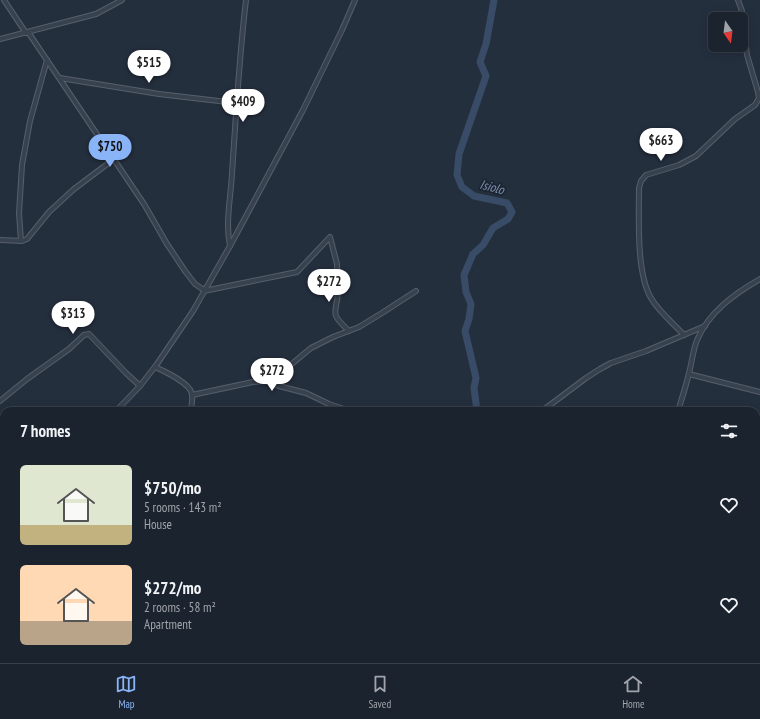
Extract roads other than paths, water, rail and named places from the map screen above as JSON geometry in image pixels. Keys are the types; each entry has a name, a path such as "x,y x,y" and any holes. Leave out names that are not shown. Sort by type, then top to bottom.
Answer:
{"street":[{"path":"4,0 60,78 144,204 185,271 195,284 204,290 297,272 330,237 337,264 338,294 336,316 349,331"},
{"path":"0,39 96,14 122,0"},
{"path":"230,246 227,224 231,195 236,103 246,0"},
{"path":"120,407 140,386 181,330 230,246 303,110 355,0"},
{"path":"684,335 655,305 647,290 643,277 641,262 639,188 641,181 646,175 679,165 696,156 735,119 758,102 758,92 747,55 742,11 738,0"},
{"path":"21,241 19,213 22,165 30,122 47,60"},
{"path":"60,78 158,94 236,103"},
{"path":"0,246 1,239 22,241 26,239 49,212 74,189 114,159"},
{"path":"679,407 697,340 705,326 712,315 720,307 744,289 760,280"},
{"path":"270,382 311,348 332,337 349,331 382,313 416,291"},
{"path":"548,407 600,369 705,326"},
{"path":"0,401 87,334 92,335 121,368 140,386"},
{"path":"155,366 181,381 189,388 192,395 191,407"},
{"path":"689,374 760,392"},
{"path":"192,395 253,382 270,382 306,393 338,407"}],"waterway":[{"name":"Isiolo","path":"476,407 474,388 476,378 465,331 469,319 471,304 466,292 464,275 473,254 483,245 493,228 508,219 512,212 507,203 474,196 462,187 457,175 459,154 486,76 480,62 486,44 494,0"}]}
